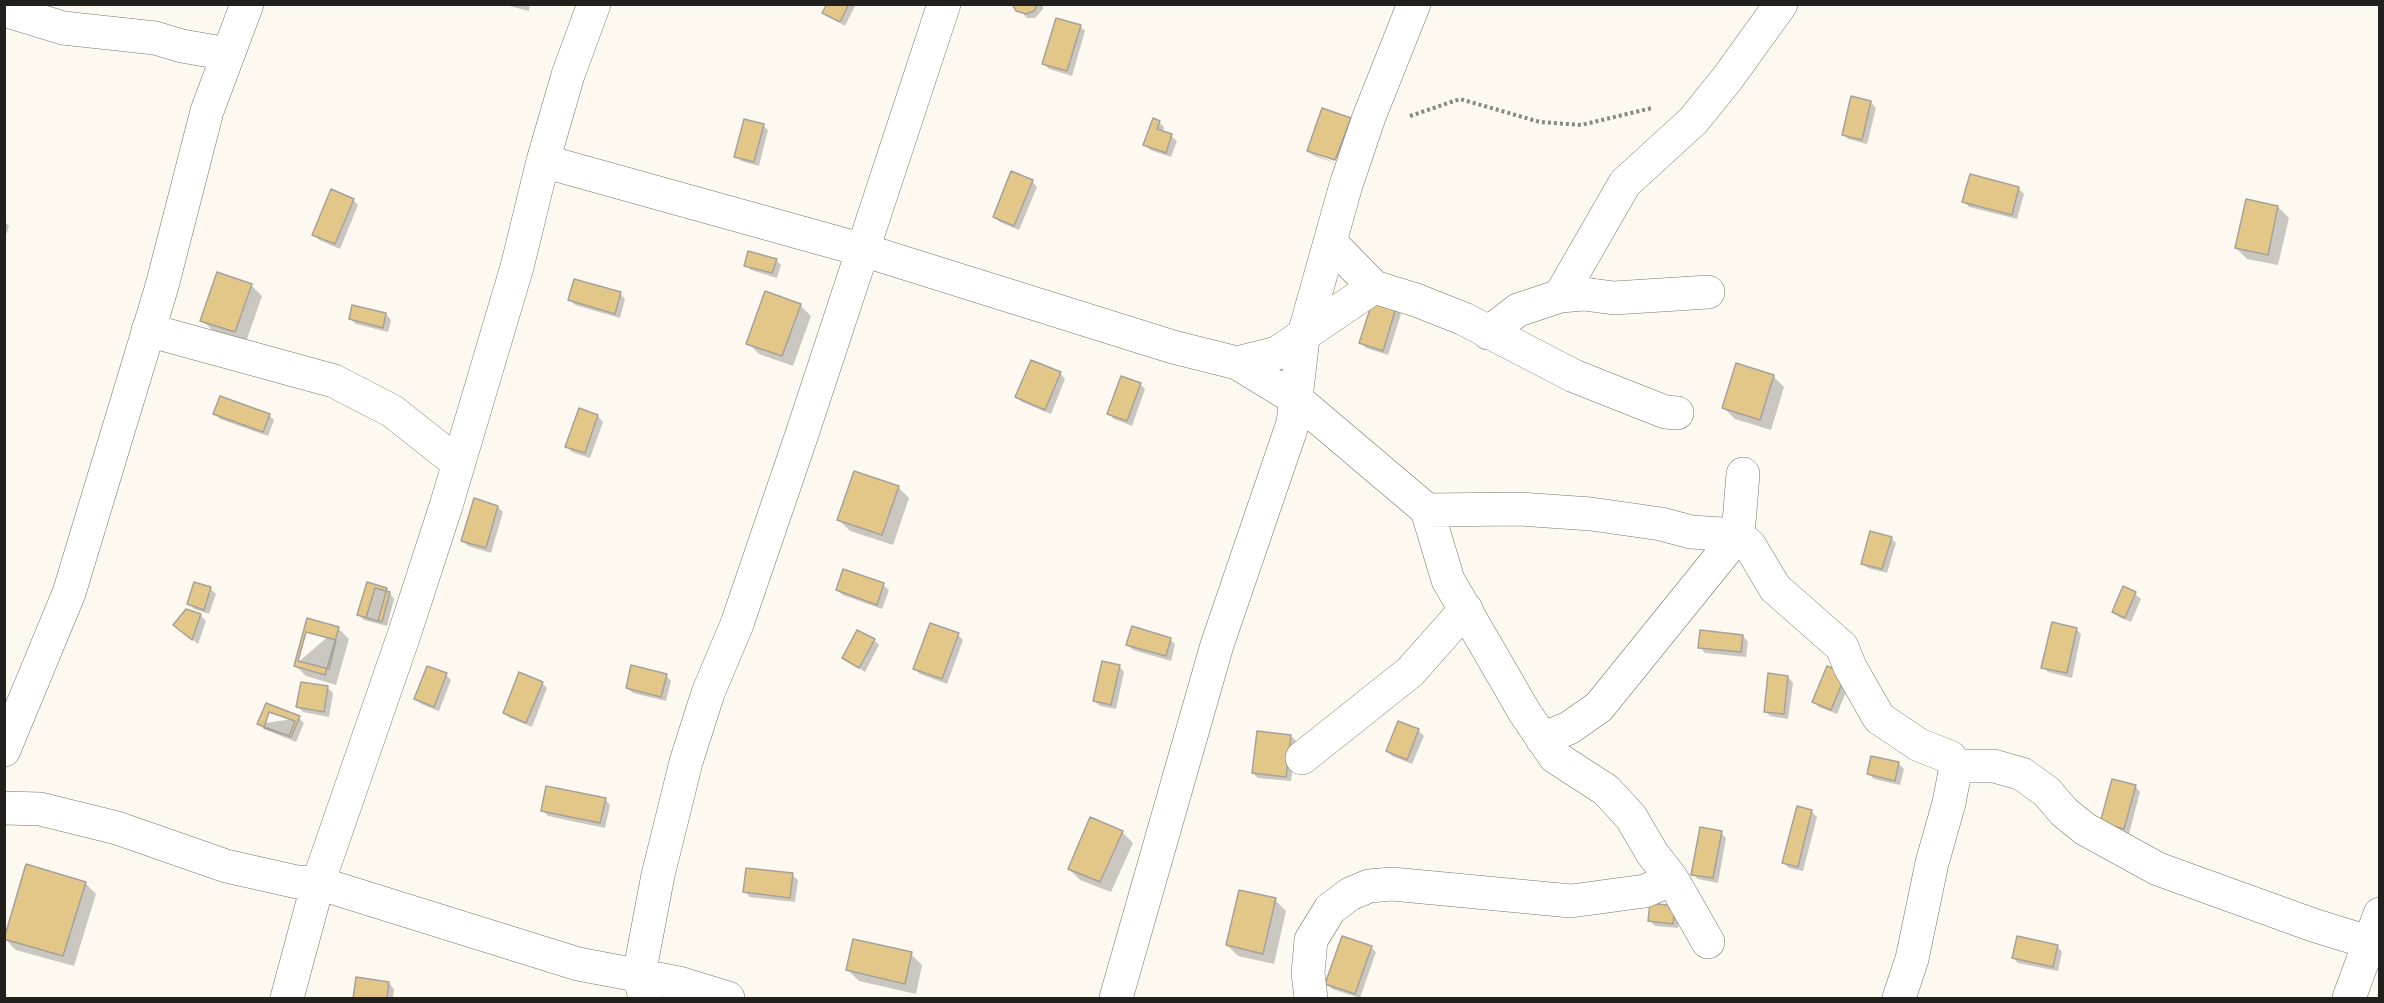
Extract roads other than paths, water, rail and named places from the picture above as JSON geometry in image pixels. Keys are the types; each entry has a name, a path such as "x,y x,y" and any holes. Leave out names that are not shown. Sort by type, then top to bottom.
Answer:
{"street":[{"path":"4,750 69,593 148,330 207,111 247,4"},
{"path":"287,999 318,883 408,624 458,463 518,267 543,161 568,75 594,4"},
{"path":"642,987 658,874 689,753 708,693 737,624 802,434 944,4"},
{"path":"1116,999 1217,645 1293,423 1303,338 1346,184 1364,131 1414,4"},
{"path":"1560,296 1625,183 1693,121 1727,79 1781,4"},
{"path":"4,10 63,28 154,38 182,46 228,54"},
{"path":"543,161 863,250 1173,347 1237,363 1296,399 1426,510 1448,580 1525,713 1554,757 1606,790 1631,817 1652,853 1672,879 1708,942"},
{"path":"1330,242 1374,287 1416,300 1464,319 1574,376 1665,412 1677,413"},
{"path":"1237,363 1277,353 1303,338 1374,287"},
{"path":"1488,333 1518,310 1560,296 1584,294 1614,298 1708,292"},
{"path":"148,330 334,381 392,411 458,463"},
{"path":"1542,739 1569,728 1599,707 1738,535 1743,474"},
{"path":"1426,510 1519,509 1591,514 1661,524 1691,532 1738,535 1750,546 1775,588 1842,647 1850,667 1879,718 1919,745 1950,757 1956,766 1949,803 1932,863 1912,959 1899,999"},
{"path":"1302,758 1410,672 1466,609"},
{"path":"1956,766 1994,766 2022,774 2047,792 2064,812 2085,829 2158,869 2313,925 2374,928 2349,999"},
{"path":"4,808 40,809 117,828 226,866 297,882 318,883 476,930 642,987 679,983 728,999"},
{"path":"1311,999 1308,973 1311,940 1330,909 1350,894 1369,886 1392,884 1571,901 1645,891 1672,879"}]}
